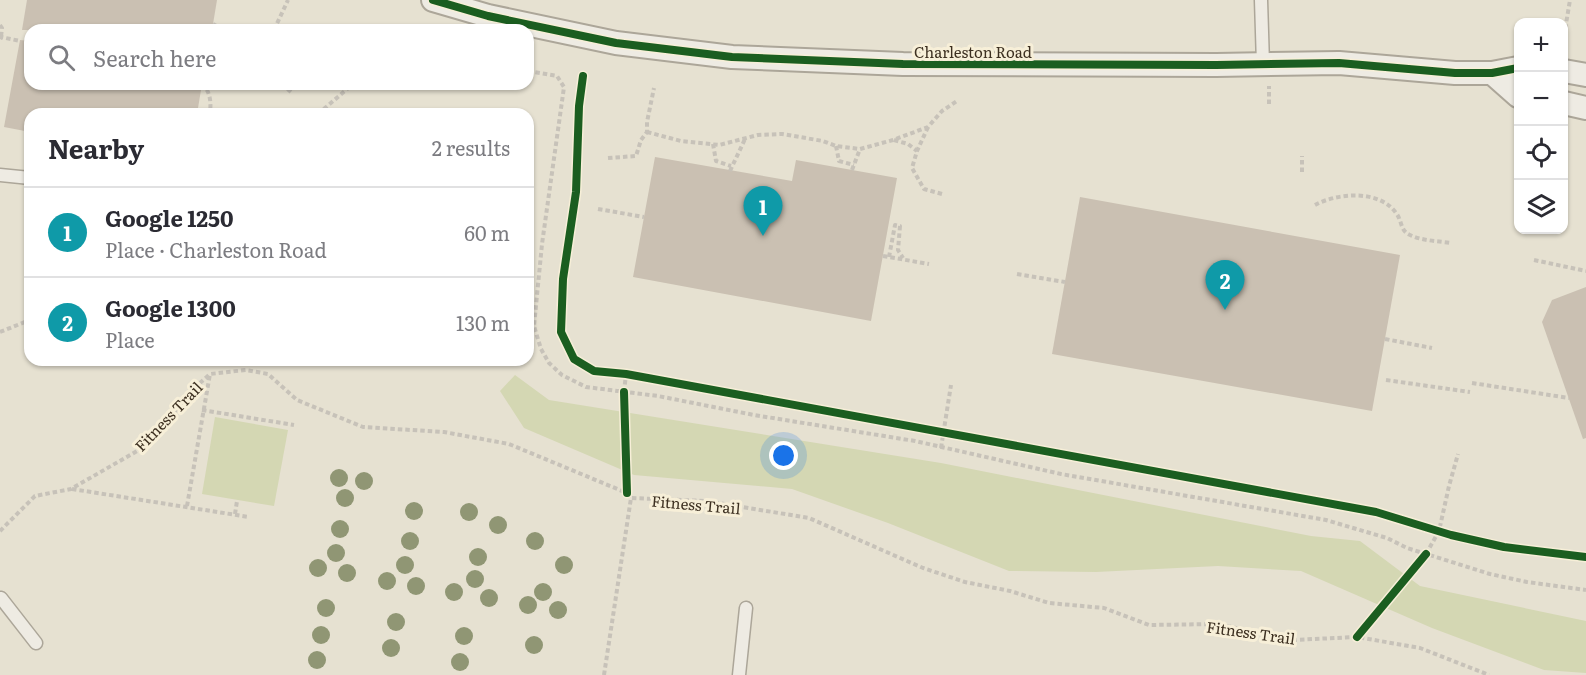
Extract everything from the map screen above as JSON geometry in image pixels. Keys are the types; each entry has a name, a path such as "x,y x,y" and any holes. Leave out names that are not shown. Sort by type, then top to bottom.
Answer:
{"street":[{"name":"Charleston Road","path":"433,0 526,24"},
{"name":"Charleston Road","path":"534,26 616,43 732,57 903,64 1339,63 1492,74 1514,69"},
{"path":"1568,72 1586,75"},
{"path":"1492,74 1514,93"},
{"path":"1568,103 1586,108"}],"lane":[{"path":"1261,0 1263,64"},
{"path":"0,175 24,177"},
{"path":"1,598 36,643"},
{"path":"739,675 746,608"}],"path":[{"path":"277,24 288,0"},
{"path":"1566,18 1570,0"},
{"path":"0,25 2,28 0,38 20,41"},
{"path":"534,72 557,76 564,87 542,244 534,326 545,356 562,375 585,387 915,441 1061,474 1326,520 1387,538 1407,548 1490,574 1527,582 1586,590"},
{"path":"608,158 636,156 641,140 647,132 654,88"},
{"path":"208,90 210,108"},
{"path":"289,90 292,93"},
{"path":"325,108 346,90"},
{"path":"942,194 924,189 912,168 928,127 942,111 957,101"},
{"path":"647,132 681,141 719,145 746,138 782,134 860,149 928,127"},
{"path":"713,144 716,162 731,168 746,138"},
{"path":"893,140 908,144 917,151"},
{"path":"836,146 839,161 853,167 860,149"},
{"path":"1302,156 1302,172"},
{"path":"1315,205 1326,199 1342,196 1379,200 1389,205 1398,214 1402,228 1409,235 1451,243"},
{"path":"598,209 644,217"},
{"path":"889,257 895,225 900,226 898,250 903,258"},
{"path":"883,256 929,264"},
{"path":"1534,260 1586,271"},
{"path":"1017,274 1065,282"},
{"path":"0,332 24,322"},
{"path":"1385,339 1432,348"},
{"path":"615,373 638,376"},
{"path":"187,506 210,374"},
{"path":"624,403 626,374"},
{"path":"1386,380 1470,392"},
{"path":"1472,383 1569,398"},
{"path":"940,448 951,385"},
{"path":"202,410 294,425"},
{"path":"931,430 954,434"},
{"path":"1419,562 1442,532 1449,486 1458,454"},
{"path":"604,675 629,495 626,481"},
{"path":"71,489 249,517"},
{"path":"235,514 237,501"},
{"path":"1428,528 1442,532"},
{"path":"1357,637 1364,629"}],"green space":[{"path":"515,375 549,400 941,463 1311,536 1360,541 1420,586 1586,621 1586,673 1544,670 1432,628 1301,571 1218,566 1096,572 1009,571 888,523 792,489 634,475 524,428 500,391"},
{"path":"215,417 288,430 274,506 202,494"}],"building":[{"path":"27,0 217,0 213,24 24,24 24,30 22,30"},
{"path":"20,40 24,40 24,90 201,90 198,108 24,108 24,131 4,127"},
{"path":"655,157 792,181 796,160 897,178 871,321 633,277"},
{"path":"1080,197 1400,255 1372,411 1052,354"},
{"path":"1586,287 1586,438 1583,439 1542,322 1552,300"}],"cycle path":[{"path":"433,0 526,24"},
{"path":"534,26 616,43 732,57 903,64 1339,63 1455,73 1492,73 1514,69"},
{"path":"583,76 579,106 576,192 563,279 561,332 574,359 594,371 626,374 1376,512 1451,535 1504,547 1586,557"},
{"path":"624,392 627,493"},
{"path":"1357,637 1426,554"}],"place":[{"name":"Google 1250","path":"763,236"},
{"name":"Google 1300","path":"1225,310"}]}
